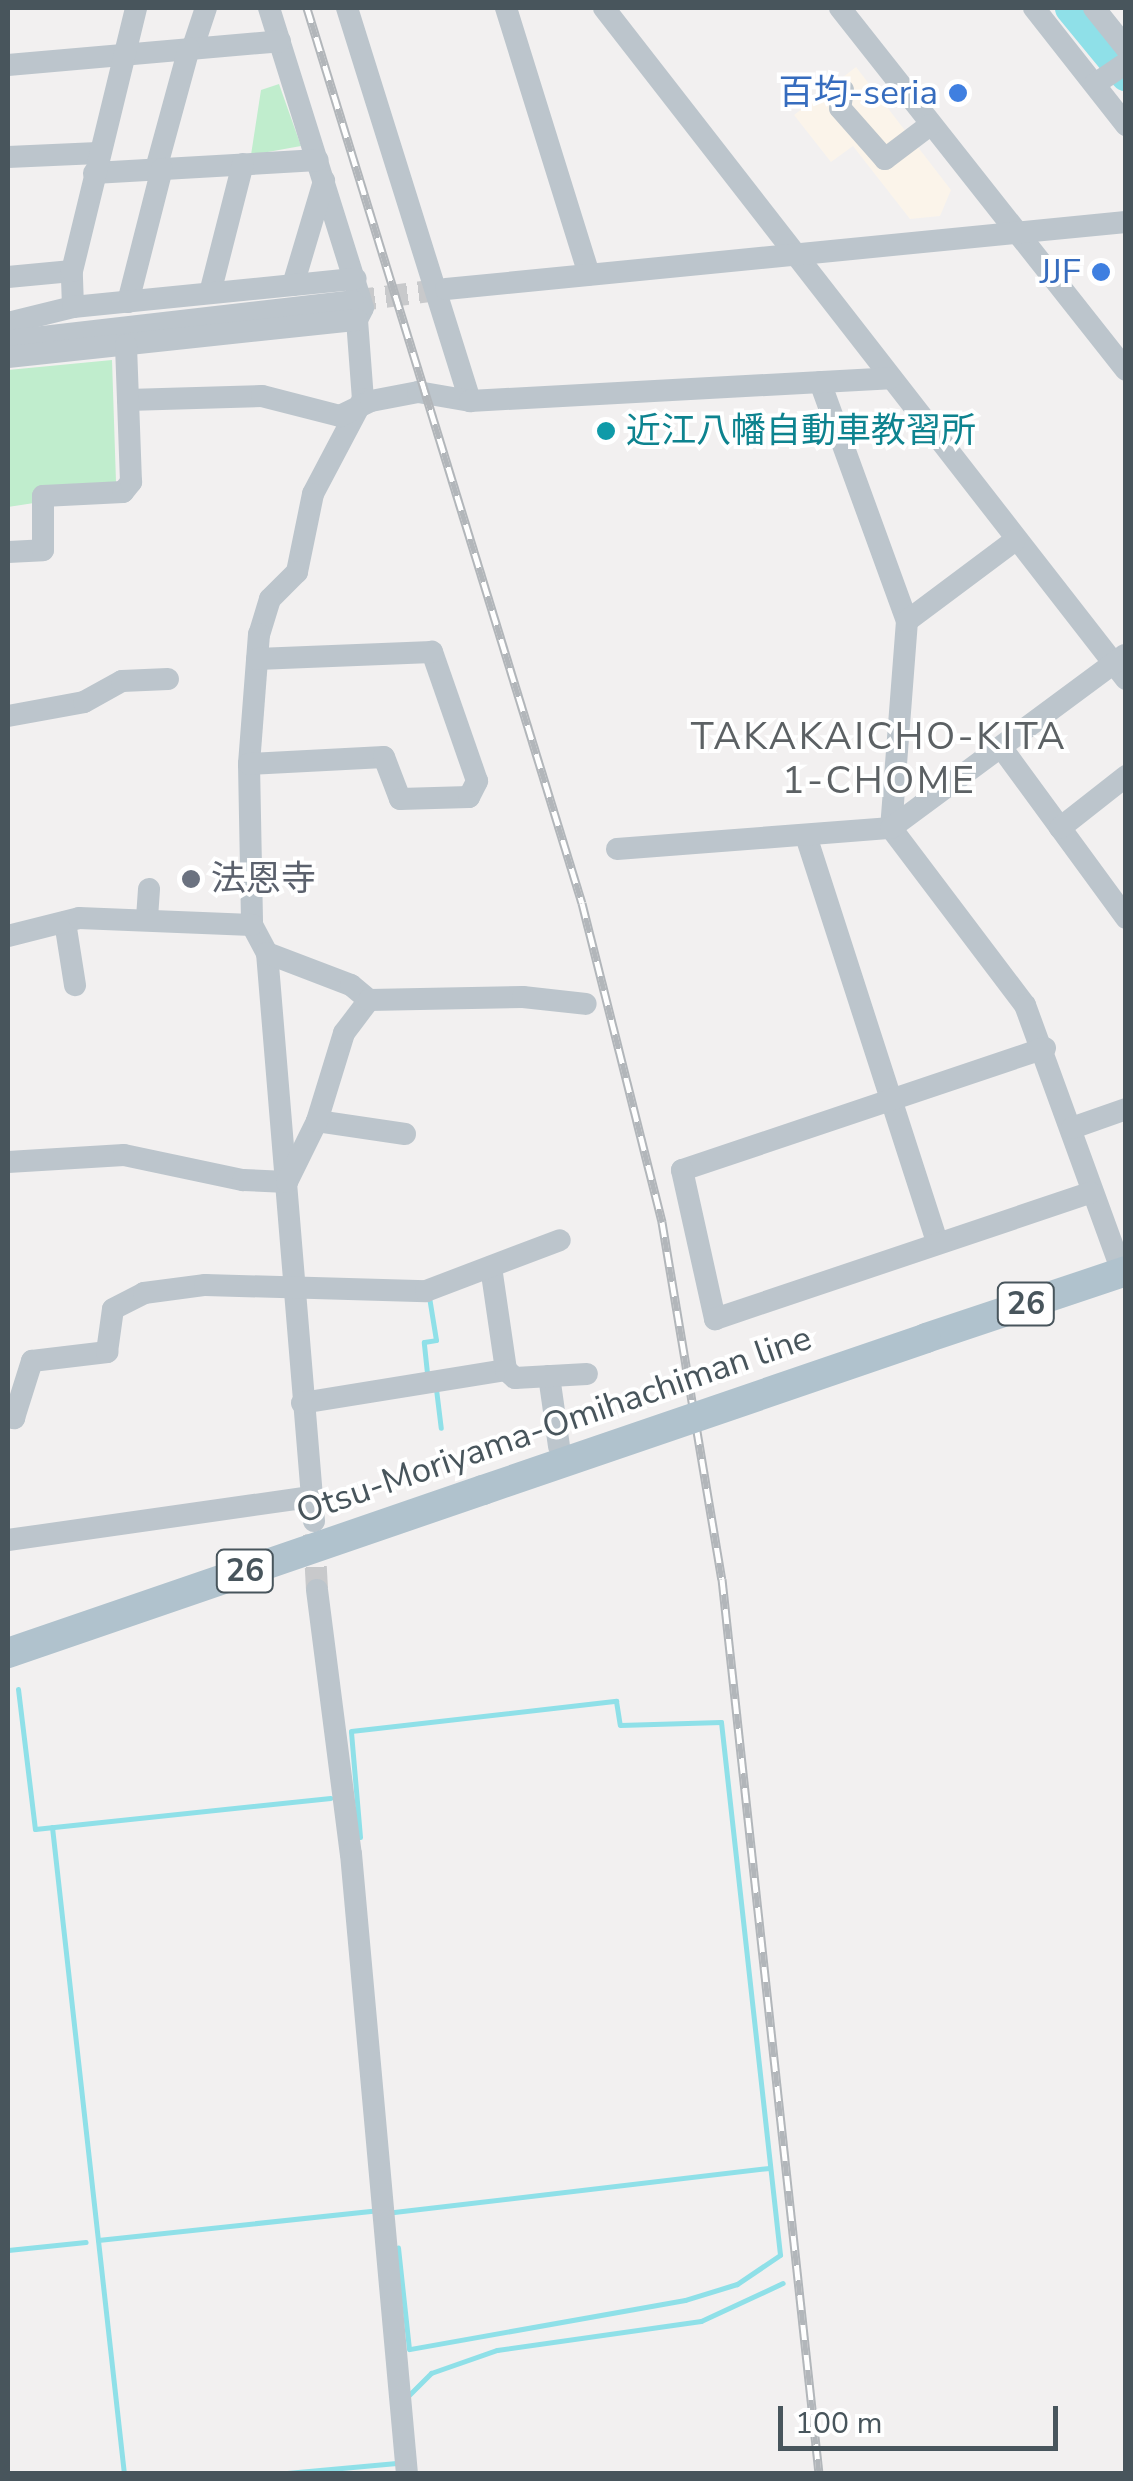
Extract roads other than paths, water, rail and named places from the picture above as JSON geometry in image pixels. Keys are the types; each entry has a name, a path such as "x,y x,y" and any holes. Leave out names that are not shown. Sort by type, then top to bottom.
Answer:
{"main road":[{"name":"Otsu-Moriyama-Omihachiman line","path":"8,1653 1124,1271"}],"street":[{"path":"73,307 72,271 136,8"},
{"path":"128,302 191,47 206,8"},
{"path":"268,8 321,170 355,300 363,400 312,494 297,572 270,599 257,659 250,764 252,925 267,953 314,1522"},
{"path":"347,8 470,401"},
{"path":"506,8 589,274"},
{"path":"840,8 1016,238 1126,370"},
{"path":"1034,8 1126,125"},
{"path":"1094,8 1126,48"},
{"path":"615,11 792,254 1014,541 1122,666 1001,747 892,828 617,849"},
{"path":"8,65 280,42"},
{"path":"1095,84 1126,64"},
{"path":"844,90 840,108 884,159 930,125"},
{"path":"8,157 159,169 243,164 321,170"},
{"path":"210,294 243,164"},
{"path":"293,285 321,170"},
{"path":"446,290 792,254 1016,238 1126,222"},
{"path":"8,277 72,271"},
{"path":"8,323 73,307 293,285 355,300"},
{"path":"8,341 355,300"},
{"path":"8,356 126,344 355,300"},
{"path":"8,552 43,550 44,496 123,492 130,482 126,344"},
{"path":"354,415 371,401 418,392 470,401 890,378"},
{"path":"820,382 907,621 892,828 1025,1005 1072,1128 1090,1193 1124,1271"},
{"path":"128,400 262,396 354,415"},
{"path":"907,621 1014,541"},
{"path":"250,764 384,758 400,799 469,797 476,782 432,652 257,659"},
{"path":"8,716 84,702 122,681 168,679"},
{"path":"1001,747 1126,918"},
{"path":"1060,828 1126,776"},
{"path":"806,836 937,1241"},
{"path":"147,918 149,889"},
{"path":"8,936 64,922 147,918 252,925"},
{"path":"64,922 75,985"},
{"path":"267,953 351,986 369,1000 523,997 586,1004"},
{"path":"287,1182 316,1122 344,1032 369,1000"},
{"path":"1044,1048 682,1170 715,1319 937,1241 1090,1193"},
{"path":"1072,1128 1126,1110"},
{"path":"316,1122 405,1134"},
{"path":"8,1162 124,1155 243,1180 287,1182"},
{"path":"8,1415 14,1418 32,1361 107,1352 113,1309 144,1293 204,1285 426,1291 560,1240"},
{"path":"490,1267 506,1370 515,1378 587,1374"},
{"path":"302,1404 506,1370"},
{"path":"549,1376 559,1446"},
{"path":"8,1540 311,1497"},
{"path":"317,1590 351,1854 407,2473 394,2474"}],"waterway":[{"path":"1071,8 1126,75"},
{"path":"427,1373 424,1342 436,1340 429,1297"},
{"path":"436,1389 441,1428"},
{"path":"18,1689 35,1829 330,1798"},
{"path":"360,1837 351,1731 616,1701 620,1725 721,1722 780,2255 737,2284 685,2300 409,2349 398,2248"},
{"path":"52,1827 124,2474"},
{"path":"394,2212 769,2168"},
{"path":"98,2240 377,2210"},
{"path":"8,2250 86,2242"},
{"path":"407,2397 431,2373 497,2350 701,2321 783,2283"},
{"path":"276,2474 397,2463"}],"tunnel":[{"path":"353,301 446,289"},
{"path":"314,1534 317,1590"}],"railway":[{"path":"307,8 582,903 662,1222 722,1579 819,2474"}],"place":[{"name":"百均-seria","path":"958,93"},
{"name":"JJF","path":"1101,272"},
{"name":"近江八幡自動車教習所","path":"606,431"},
{"name":"法恩寺","path":"191,879"}],"district":[{"name":"TAKAKAICHO-KITA 1-CHOME","path":"879,759"}]}
